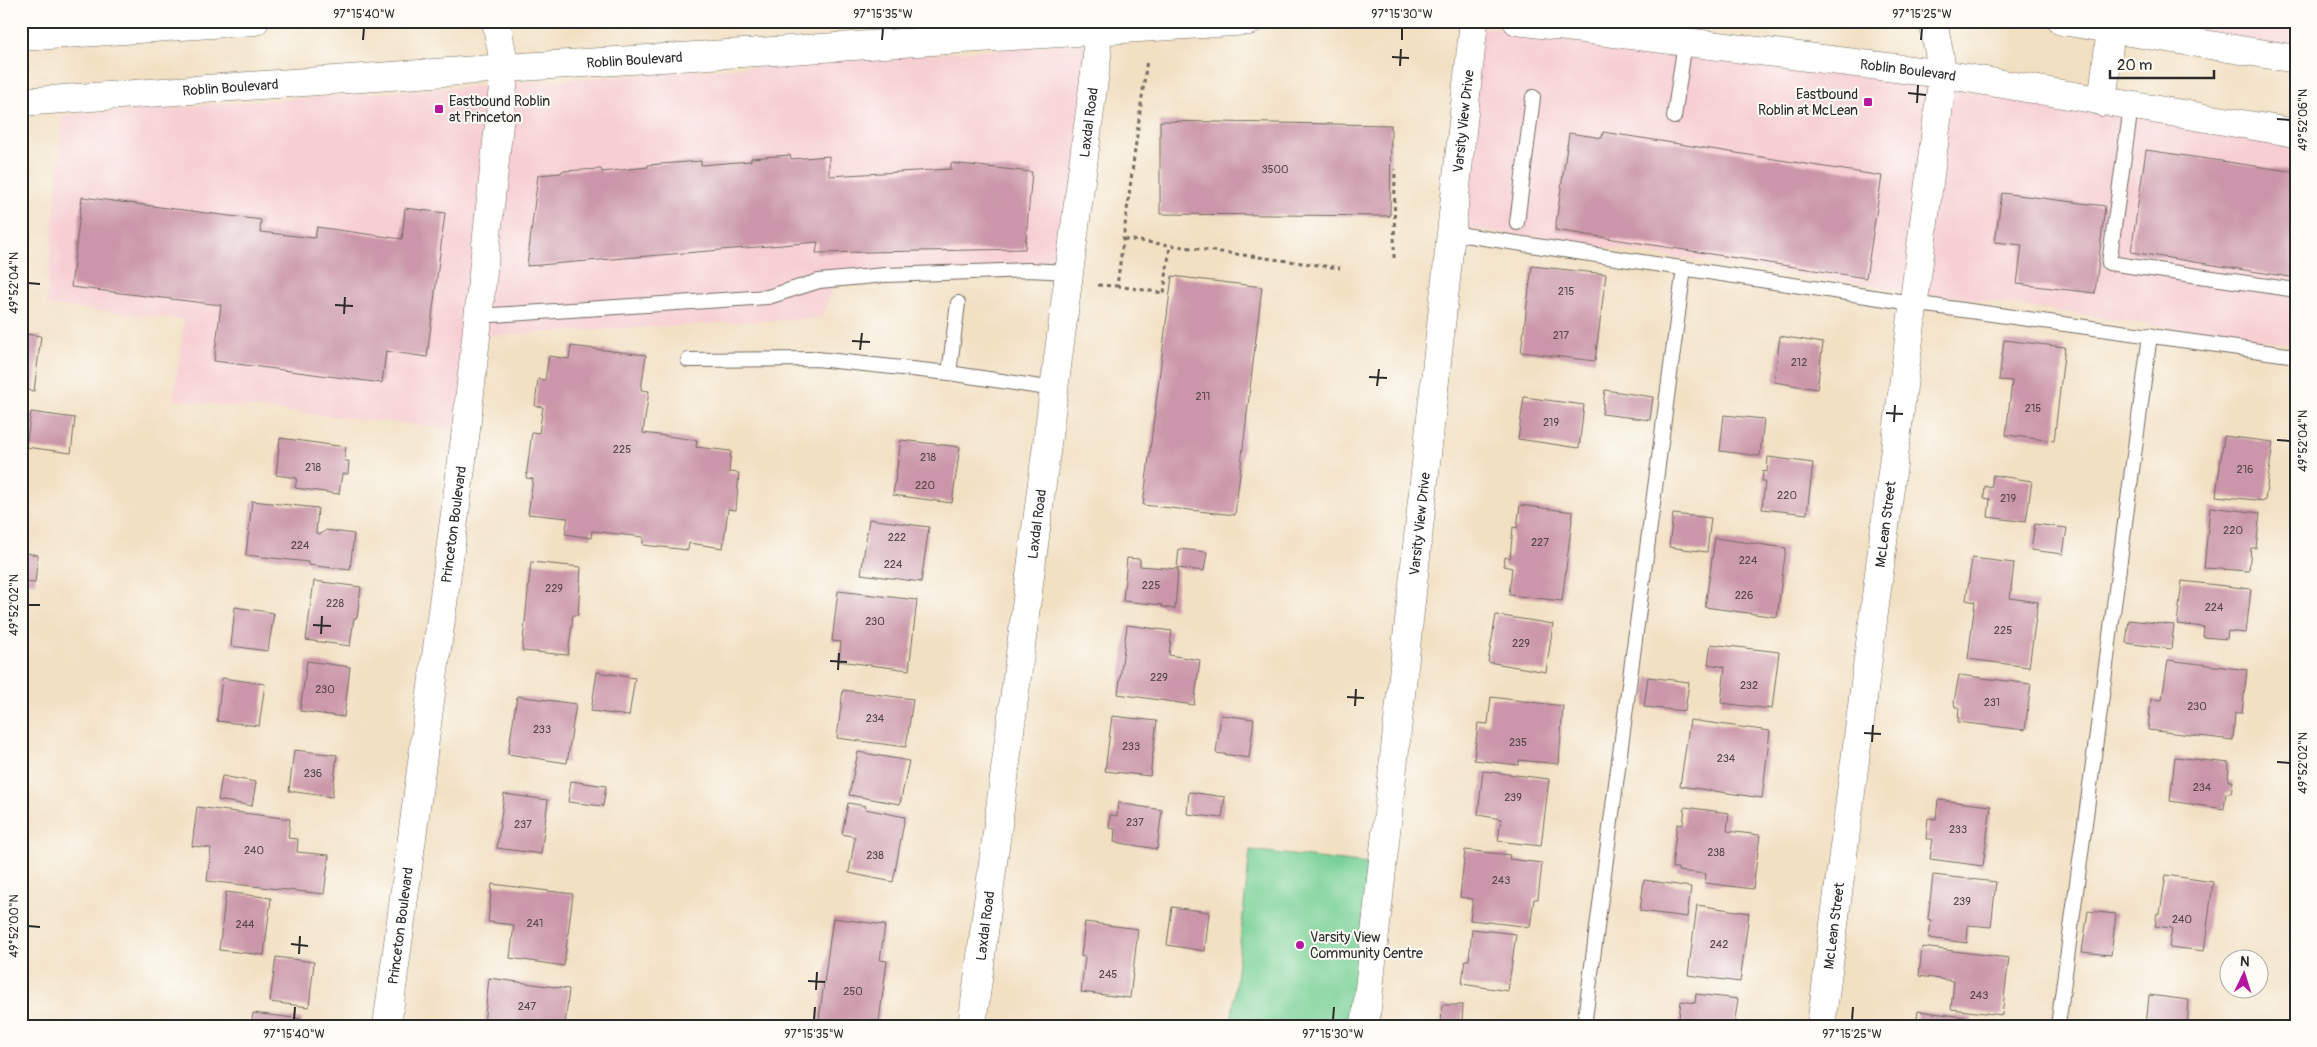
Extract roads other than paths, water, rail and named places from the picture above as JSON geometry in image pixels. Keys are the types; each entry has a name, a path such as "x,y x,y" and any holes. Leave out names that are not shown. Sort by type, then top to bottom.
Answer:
{"street":[{"path":"21,37 255,21"},
{"name":"Princeton Boulevard","path":"387,1026 466,430 505,68 496,21"},
{"name":"Roblin Boulevard","path":"21,102 1096,26 1249,21"},
{"name":"Varsity View Drive","path":"1364,1026 1446,261 1451,233 1474,21"},
{"name":"Roblin Boulevard","path":"1517,21 1943,74 2131,107 2296,133"},
{"name":"McLean Street","path":"1821,1026 1912,303 1943,74 1933,21"},
{"path":"2062,21 2112,25 2296,59"},
{"path":"2102,102 2112,25"},
{"name":"Laxdal Road","path":"972,1026 1096,56 1096,26"}],"lane":[{"path":"1674,117 1685,42"},
{"path":"1517,224 1533,97"},
{"path":"2131,107 2109,262 2296,290"},
{"path":"1451,233 1912,303 2296,356"},
{"path":"1584,1026 1684,268"},
{"path":"478,316 768,297 819,280 885,275 1028,270 1068,277"},
{"path":"949,373 958,303"},
{"path":"2058,1026 2150,335"},
{"path":"688,360 817,358 949,373 1054,389"}],"place":[{"name":"Eastbound Roblin at McLean","path":"1868,102"},
{"name":"Eastbound Roblin at Princeton","path":"439,109"},
{"name":"Varsity View Community Centre","path":"1300,945"}]}
